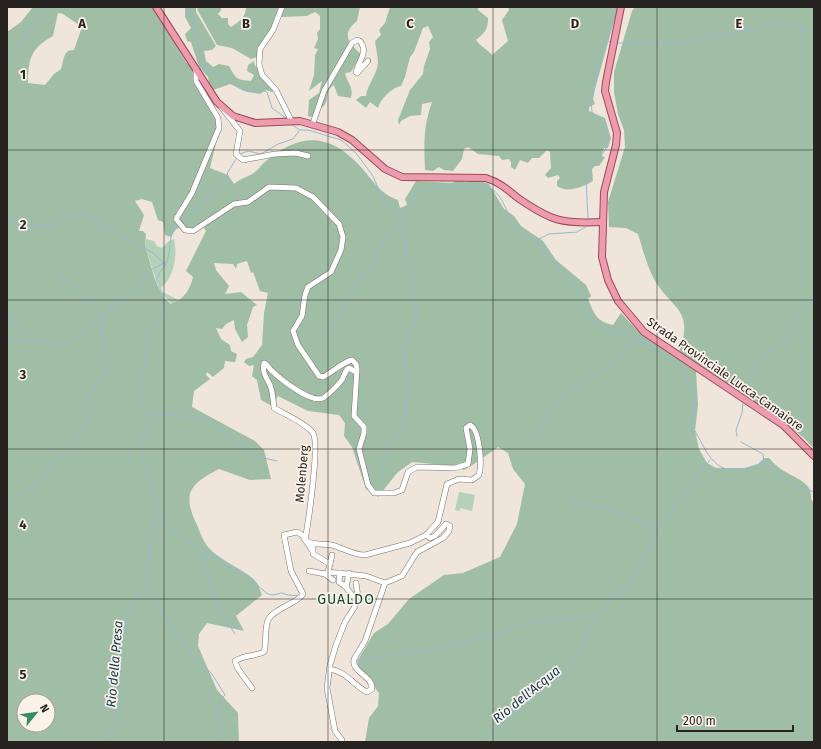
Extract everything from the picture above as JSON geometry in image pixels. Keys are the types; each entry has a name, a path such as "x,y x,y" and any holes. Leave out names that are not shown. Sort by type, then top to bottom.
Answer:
{"main road":[{"path":"156,7 222,108 233,116 246,122 255,123 288,120 313,123 347,136 379,164 396,176 412,178 486,178 497,182 530,206 552,219 578,223 602,222"},
{"name":"Strada Provinciale Lucca-Camaiore","path":"621,7 606,74 605,91 617,133 616,145 604,192 601,252 606,273 618,301 631,319 651,337 783,425 814,456"}],"street":[{"path":"282,7 273,30 260,49 259,64 262,75 276,90 288,120"},
{"path":"313,123 324,91 352,43 357,40 360,41 363,49 362,60 356,72 368,61"},
{"path":"196,69 196,81 218,118 219,128 192,193 178,212 176,219 178,224 185,230 193,231 228,207 234,204 248,202 269,187 296,188 313,197 339,224 343,237 341,250 331,272 308,287 305,295 302,316 294,331 298,345 319,376 323,377 333,372 344,362 352,360 358,368 354,416 364,427 364,433 359,449 368,485 374,493 394,493 402,490 408,472 417,467 461,468 468,464 470,449 466,428 470,425 474,429 480,452 481,465 479,475 472,480 459,479 447,484 438,522 426,536 416,541 365,555 357,554 331,545 310,544 305,540"},
{"path":"222,108 240,131 236,154 243,160 275,154 296,153 308,156"},
{"name":"Molenberg","path":"305,540 311,498 315,439 309,429 274,408 270,385 263,373 264,363 277,376 314,399 322,398 342,381 346,370 349,368 354,371 358,368"},
{"path":"309,571 349,573 366,576 385,583 402,576 417,552 443,538 449,531 450,526 446,524 435,536 430,538 426,536"},
{"path":"252,688 238,670 235,661 244,655 264,652 267,637 266,626 270,617 285,605 302,596 302,591 290,571 284,535 297,532 302,535 313,554 330,564"},
{"path":"312,550 314,543"},
{"path":"327,573 332,556"},
{"path":"327,573 346,587 356,601"},
{"path":"337,581 340,573"},
{"path":"346,587 349,573"},
{"path":"342,740 335,731 327,688 330,669 341,631 358,597 356,583"},
{"path":"330,669 342,672 367,692 372,689 370,682 353,663 365,641 385,583"}],"green space":[{"path":"33,7 153,7 186,62 195,72 198,87 214,113 218,128 191,193 177,211 174,219 180,228 176,229 171,237 165,235 163,222 158,220 152,202 142,199 135,201 144,215 139,231 143,231 146,234 145,246 156,283 164,298 171,304 180,300 186,294 190,286 193,277 186,271 206,231 203,226 234,205 249,203 270,188 296,189 312,198 338,224 341,237 340,250 330,271 308,286 301,316 292,331 319,377 352,361 355,364 354,370 349,367 334,386 320,397 315,398 308,395 269,368 262,366 262,374 269,386 272,406 261,400 257,380 252,376 254,365 249,366 244,362 246,359 253,357 262,345 264,313 268,293 260,291 247,261 237,264 236,269 233,264 214,263 216,270 229,286 225,294 241,292 257,305 253,307 247,325 248,337 242,342 235,329 234,320 226,324 222,329 216,328 221,339 230,345 231,351 237,354 235,362 225,361 224,368 213,377 207,372 206,375 210,379 194,391 192,407 255,441 264,450 271,479 250,480 219,469 209,474 195,485 189,498 192,514 206,545 220,557 253,578 258,584 262,595 236,616 244,631 207,623 199,634 198,646 217,690 238,713 239,742 7,742 7,32 21,22","holes":["58,13 63,14 82,27 74,50 70,50 66,53 61,69 54,74 45,85 28,83 29,67 32,55 40,45 53,36"]},
{"path":"185,7 196,7 196,12 216,46 212,50 204,51 206,61 213,67 219,64 229,66 237,78 251,81 254,75 247,71 248,65 254,61 255,66 262,68 264,74 277,88 272,92 266,90 260,94 248,92 230,84 213,90 209,84 208,77 199,67 191,42 187,41 185,34 191,28 185,17"},
{"path":"197,7 221,7 218,14 222,18 228,18 228,24 231,27 245,14 246,7 280,7 275,23 261,44 260,56 251,59 232,48 217,45"},
{"path":"284,7 360,7 357,21 349,30 348,34 350,42 361,54 351,72 345,73 352,90 351,98 338,96 334,85 329,90 325,104 311,117 308,116 309,100 319,93 322,81 309,91 314,75 315,55 318,49 314,48 318,39 317,33 320,29 320,16 315,12 307,16 280,17"},
{"path":"390,7 478,7 478,10 488,18 488,22 485,31 476,40 492,55 508,41 502,20 509,10 508,7 618,7 595,89 593,99 595,104 589,107 589,111 605,118 611,138 608,148 604,148 601,156 605,157 599,166 595,166 592,169 593,181 581,187 571,189 557,186 557,181 560,178 558,175 548,178 545,175 551,168 550,152 547,150 539,158 532,158 528,163 520,160 515,170 511,167 511,162 509,159 502,160 499,156 478,154 468,147 464,149 462,159 453,171 444,170 439,167 433,171 425,170 425,136 427,120 432,102 422,104 421,115 410,116 401,121 399,125 398,120 410,90 423,74 430,49 429,42 433,37 428,26 423,28 414,52 410,57 401,86 387,94 381,101 378,108 370,102 366,108 356,100 361,96 366,96 368,88 376,72 378,63 375,41 381,35 379,30 385,23"},
{"path":"635,7 814,7 814,449 804,438 780,419 679,352 683,337 684,325 682,316 678,309 658,286 652,275 638,234 626,228 609,227 608,202 625,147 624,130 618,114 614,92 614,72 632,11"},
{"path":"217,139 210,168 228,175 234,184 253,174 278,152 301,142 313,140 335,146 346,154 358,164 380,189 398,200 400,208 407,205 405,199 416,181 452,183 458,180 465,182 479,180 489,184 504,209 514,216 521,226 543,241 556,260 586,285 591,296 588,299 599,319 613,325 621,313 636,329 696,371 698,405 695,431 699,449 707,463 716,468 745,468 758,464 764,458 769,458 779,468 806,484 811,493 811,499 814,504 814,742 365,742 369,718 378,706 379,693 357,666 358,660 374,633 388,624 409,599 444,575 463,573 500,557 517,524 525,484 513,469 508,453 498,447 464,470 454,466 412,462 397,473 378,497 366,489 352,447 344,436 345,423 339,415 308,411 278,396 276,400 265,373 266,366 314,400 323,399 347,371 359,369 352,358 344,361 322,376 320,375 299,344 295,332 310,288 322,281 343,251 341,223 314,196 296,186 269,185 248,200 233,202 192,229 187,229 178,219"},
{"path":"146,239 154,241 157,246 162,248 169,241 174,239 174,265 169,278 161,288 163,292 180,301 172,304 160,292 145,246"},
{"path":"459,492 475,495 472,511 460,508 460,511 455,510"}],"waterway":[{"path":"7,64 31,27 50,7"},
{"path":"189,7 201,57 207,70 243,90 267,92 272,108 286,118"},
{"path":"588,219 586,178 588,168 600,158 606,148 608,138 603,125 592,112 591,100 600,54 610,33 615,7"},
{"path":"615,43 684,43 709,36 753,29 776,23 791,25 814,34"},
{"path":"606,40 611,42"},
{"path":"291,124 300,130 308,130 341,140 356,153 373,176 385,204 393,214 404,211 412,198 421,189 480,187 493,190 500,197 515,226 524,234 542,245 554,263 573,282 588,315 596,324 634,338 649,346 677,366 691,384 695,397 692,422 702,444 714,462 721,467 735,470 764,463"},
{"name":"Rio della Presa","path":"240,154 248,151 261,154 278,144 293,139 299,131"},
{"name":"Rio della Presa","path":"182,222 224,184 228,172 236,159"},
{"path":"383,478 382,465 387,450 390,443 401,430 404,422 407,380 403,347 417,316 400,213"},
{"path":"7,221 40,226 55,224 71,215 85,215 153,253 164,263"},
{"path":"327,334 333,322 384,243 401,221"},
{"name":"Rio della Presa","path":"175,225 166,264 156,279 158,289 164,299 164,304 160,317 148,333 140,395 141,406 149,415 146,435 141,442 141,450 156,510 166,527 203,551 248,576 268,594 273,595 282,593 300,596"},
{"path":"535,241 549,234 577,232 587,226"},
{"path":"7,508 20,493 39,484 52,464 74,442 87,421 88,406 93,387 105,376 101,335 105,313 138,289 149,271 166,262"},
{"path":"58,274 73,284 103,315"},
{"path":"744,395 759,358 782,344 791,334 797,318 814,299"},
{"path":"7,307 23,340"},
{"path":"7,341 48,341 66,345 103,316"},
{"path":"536,438 551,408 577,386 589,381 611,363 625,347 634,343 642,343"},
{"path":"737,436 736,430 742,413 743,403"},
{"path":"148,413 203,418 259,457 277,461"},
{"path":"741,442 763,454 764,462"},
{"name":"Rio dell'Acqua","path":"481,742 527,702 572,669 589,626 611,599 623,589 641,566 655,534 710,460"},
{"path":"765,463 788,482 814,492"},
{"path":"566,499 595,507 602,507 640,521 656,531"},
{"name":"Rio della Presa","path":"106,742 117,720 122,699 122,652 127,616 145,587 154,525 158,516"},
{"path":"203,552 210,584 219,605 235,634"},
{"path":"145,587 186,647 212,674 225,695 221,699 217,717 221,742"},
{"path":"357,661 457,645 483,636 492,637 531,622 596,617"}],"district":[{"name":"GUALDO","path":"346,599"}]}
